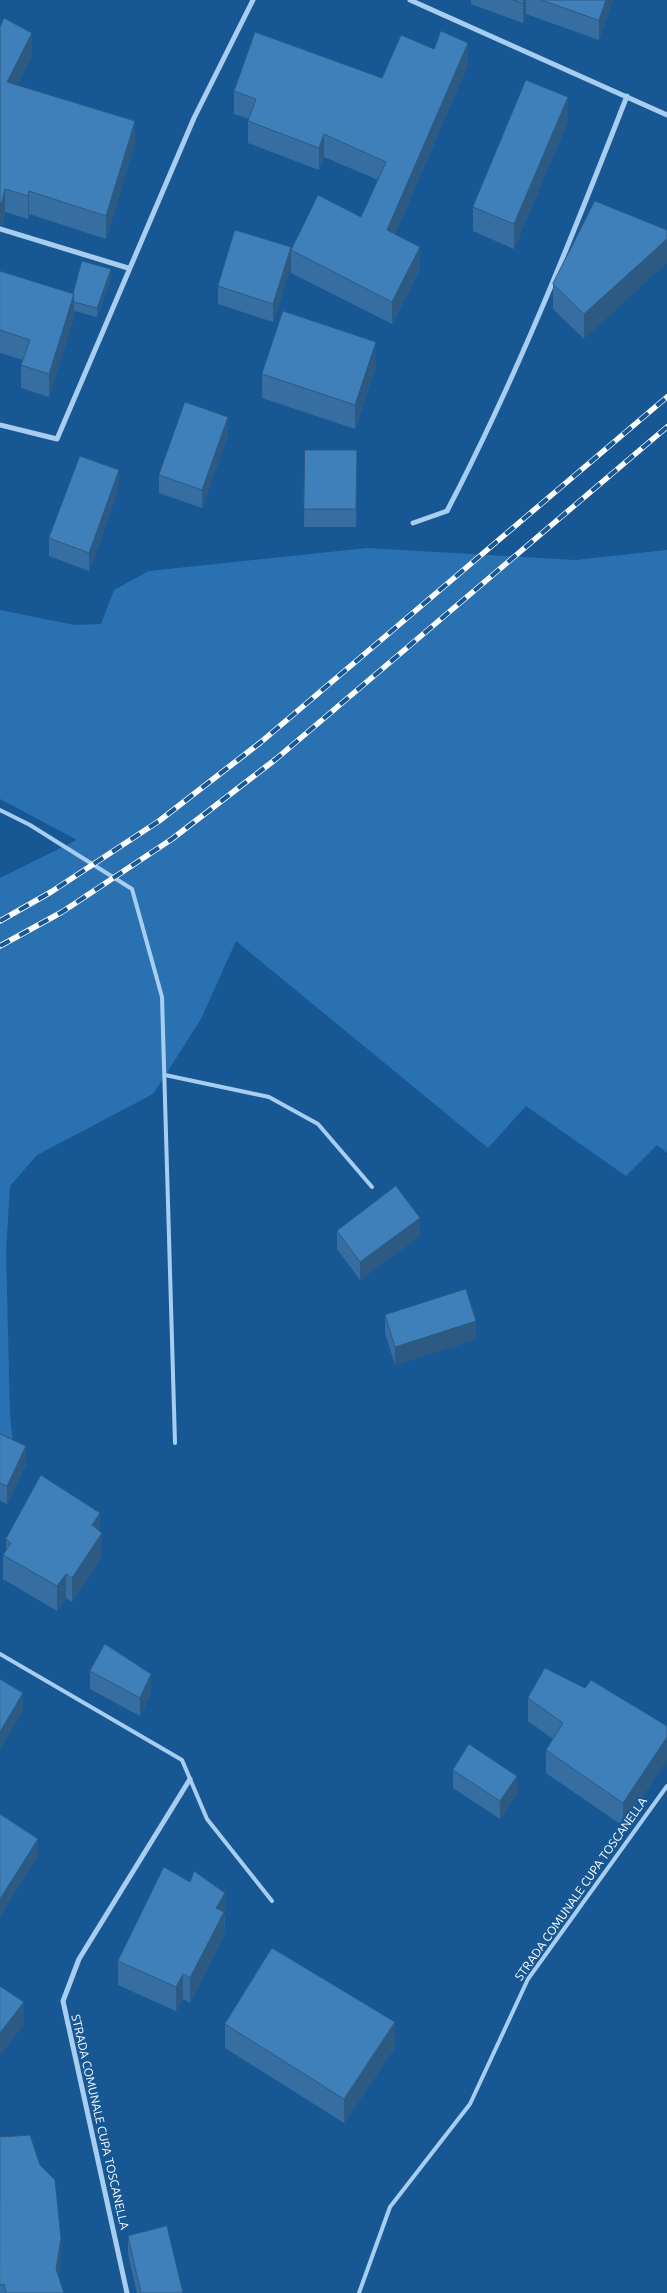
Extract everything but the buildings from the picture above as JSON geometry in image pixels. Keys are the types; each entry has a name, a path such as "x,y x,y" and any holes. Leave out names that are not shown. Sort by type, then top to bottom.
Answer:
{"street":[{"path":"0,425 57,439 128,268 194,118 253,0"},
{"path":"410,0 667,115"},
{"path":"413,523 447,511 488,432 574,232 627,96"},
{"path":"0,230 128,268"},
{"name":"STRADA COMUNALE CUPA TOSCANELLA","path":"127,2293 63,2002 79,1959 190,1780"}],"lane":[{"path":"0,810 30,825 132,889 162,997 166,1075 167,1210 175,1443"},
{"path":"166,1075 269,1097 318,1124 372,1187"},
{"path":"0,1654 182,1760 207,1819 272,1901"},
{"name":"STRADA COMUNALE CUPA TOSCANELLA","path":"359,2293 390,2208 470,2104 528,1979 667,1786"}],"shaded area":[{"path":"367,548 575,560 667,550 667,1153 657,1145 626,1176 526,1106 488,1148 236,941 201,1019 153,1094 37,1155 10,1186 6,1251 10,1415 14,1454 0,1448 0,878 77,840 0,799 0,610 74,625 101,624 114,590 149,571"}],"railway":[{"path":"0,921 51,892 159,821 261,742 667,397"},
{"path":"0,946 62,912 172,839 276,759 667,427"}]}
